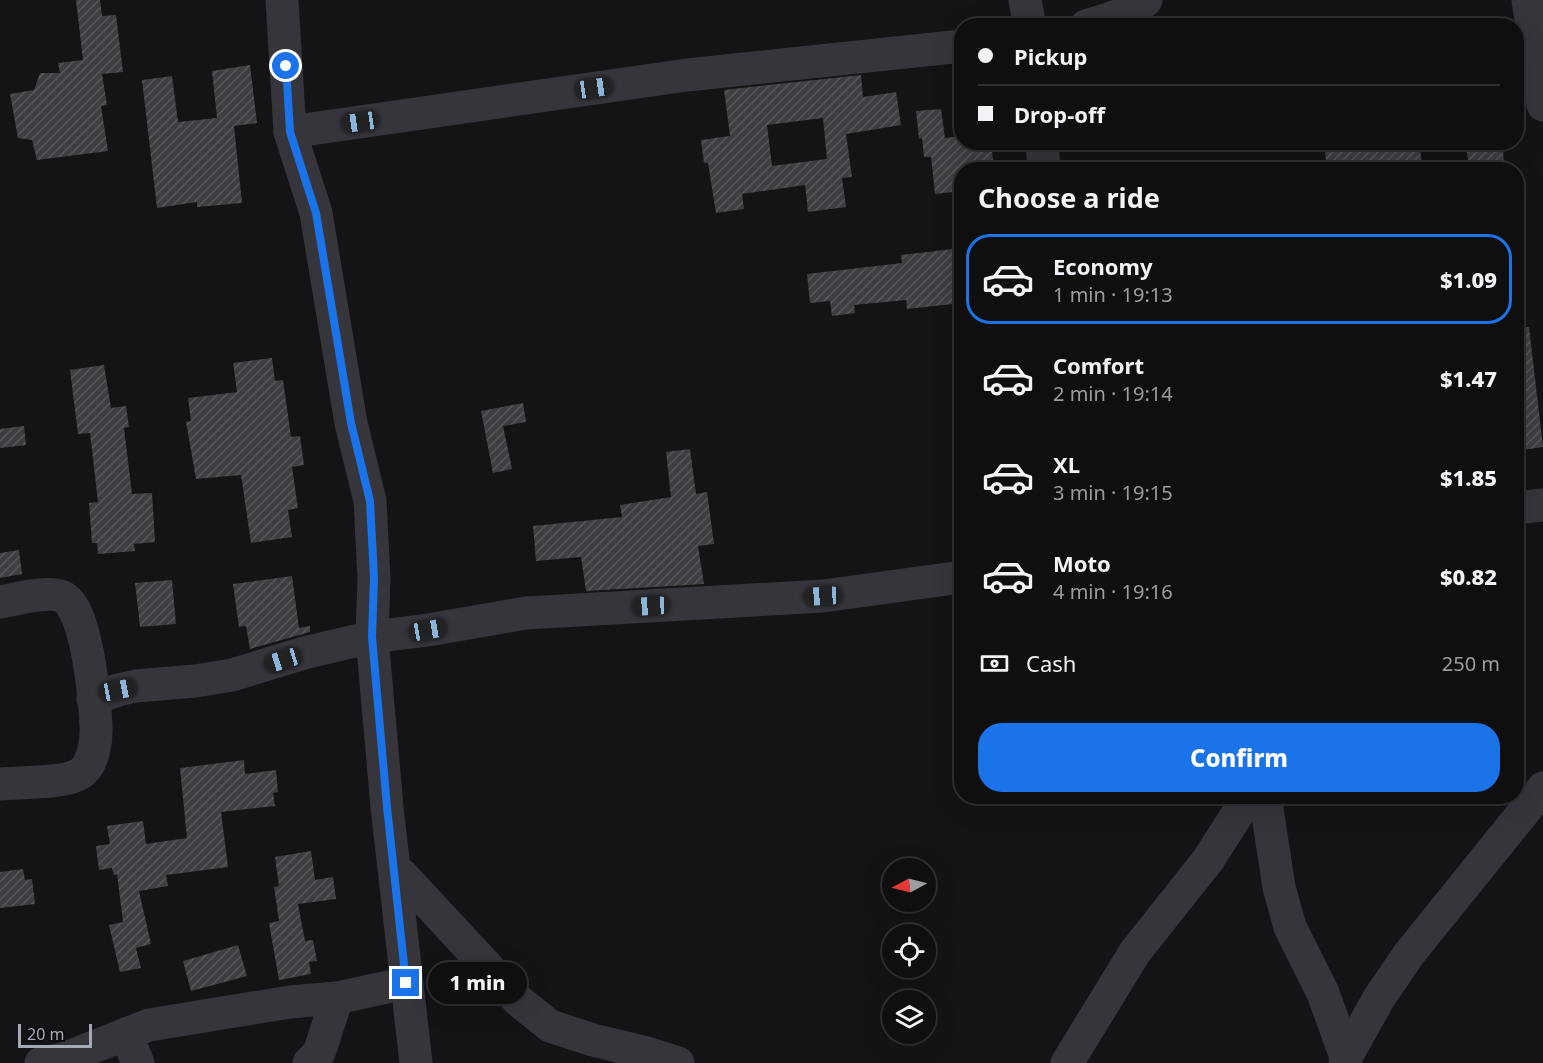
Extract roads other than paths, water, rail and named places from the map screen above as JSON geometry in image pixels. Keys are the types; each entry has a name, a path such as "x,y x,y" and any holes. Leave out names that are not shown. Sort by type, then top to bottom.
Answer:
{"street":[{"path":"282,0 290,132 316,213 351,423 370,501 374,578 372,637 387,807 416,1063"},
{"path":"1024,0 1028,18"},
{"path":"1110,18 1137,7 1146,0"},
{"path":"1528,0 1543,105"},
{"path":"290,132 687,75 954,47"},
{"path":"1524,507 1543,505"},
{"path":"93,699 136,686 232,675 304,653 372,637 526,613 823,596 954,579"},
{"path":"0,602 57,594 70,601 84,632 97,728 90,762 82,773 62,780 0,784"},
{"path":"1345,1060 1379,998 1409,954 1543,788"},
{"path":"1067,1063 1135,952 1208,860 1244,804"},
{"path":"1266,804 1280,887 1290,927 1323,993 1345,1060"},
{"path":"402,874 519,1001 550,1026 678,1063"},
{"path":"41,1063 132,1049 149,1024 290,1002 338,998 406,983"},
{"path":"309,1063 319,1053 338,998"}]}
